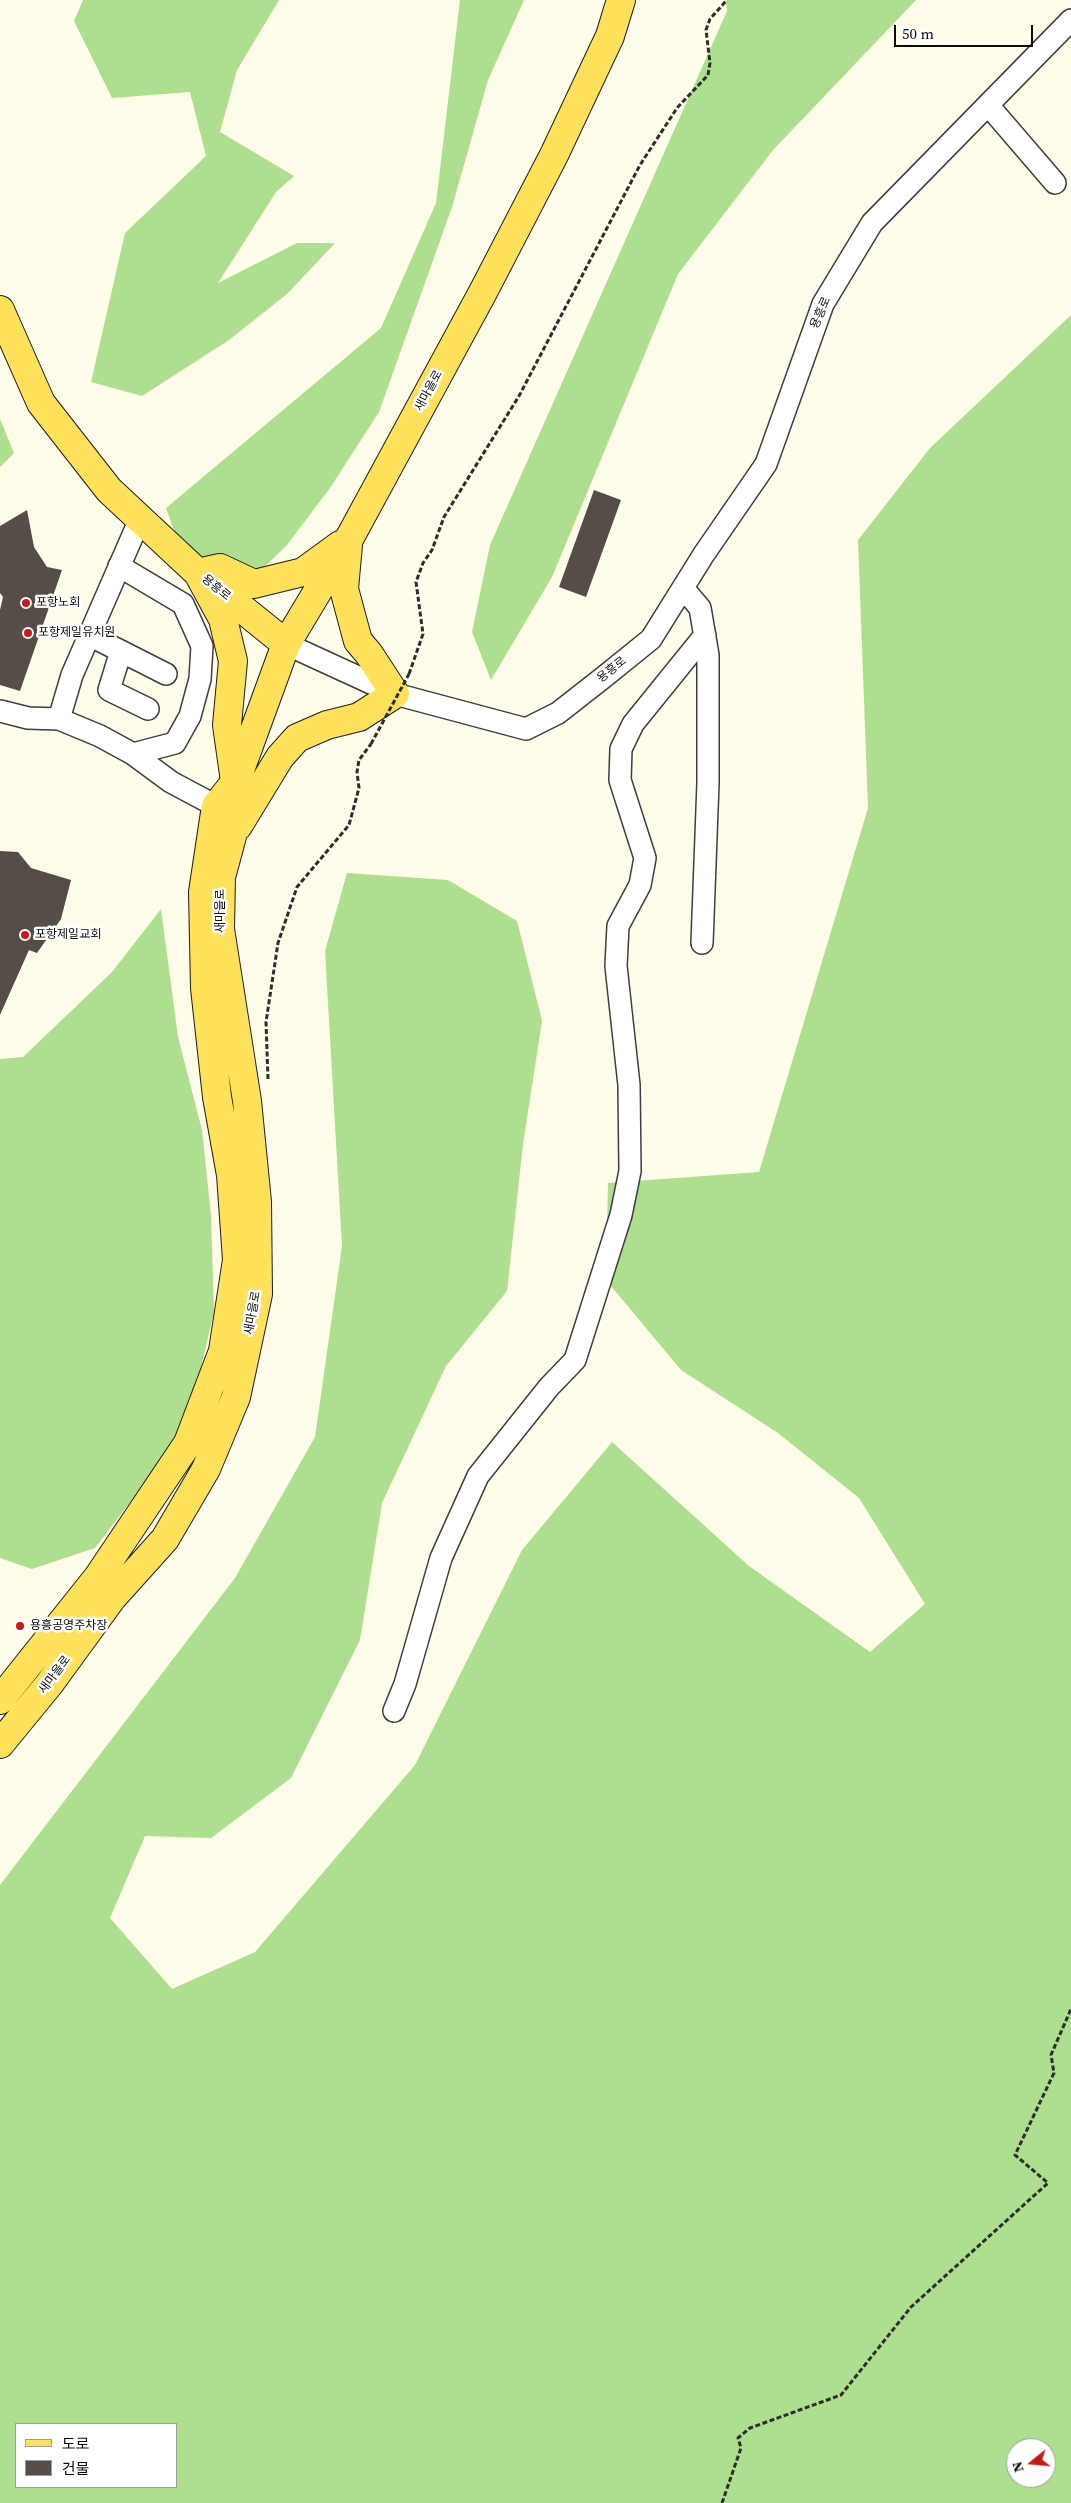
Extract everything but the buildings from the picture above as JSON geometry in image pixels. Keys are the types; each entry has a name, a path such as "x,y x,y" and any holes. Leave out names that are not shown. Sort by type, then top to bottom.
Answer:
{"main road":[{"name":"새마을로","path":"0,1700 98,1576 188,1443 223,1351 237,1260 230,1174 217,1097 205,988 203,892 216,806 236,781 286,644 349,538 483,292 554,155 610,36 621,0"},
{"name":"용흥로","path":"0,310 41,403 109,490 198,573 286,644"},
{"path":"236,781 227,725 233,661 222,619 198,573 220,568 254,584 279,579 303,572 349,538"},
{"path":"234,833 280,757 297,738 327,725 358,717 402,684 369,654 358,641 344,589 349,538"},
{"name":"새마을로","path":"0,1744 50,1683 112,1598 165,1539 206,1469 236,1397 258,1294 257,1202 247,1101 220,929 221,877 239,810 236,781"}],"street":[{"name":"용흥로","path":"286,644 526,728 558,713 650,639 766,464 823,304 872,223 1071,20"},
{"path":"988,105 1055,183"},
{"path":"59,719 72,675 140,519"},
{"path":"119,566 183,604 202,646 200,679 190,716 175,743 134,754"},
{"path":"683,588 700,608 708,655 708,783 702,942"},
{"path":"89,635 166,674"},
{"path":"394,1711 405,1684 441,1558 478,1476 543,1394 575,1360 621,1214 630,1171 630,1095 616,966 618,926 640,885 645,858 620,780 621,749 632,724 705,635"},
{"path":"121,651 109,690 148,709"},
{"path":"0,711 28,718 59,719 100,736 134,754 171,782 216,806"}],"path":[{"path":"268,1080 266,1022 278,943 297,887 349,825 359,788 357,772 359,760 371,744 402,684 423,634 416,582 423,563 432,550 444,517 519,396 640,165 678,108 708,75 710,63 706,30 710,19 727,0"},
{"path":"722,2503 741,2448 738,2438 750,2428 841,2394 911,2307 1048,2183 1015,2154 1054,2073 1051,2055 1071,2009"}],"green space":[{"path":"83,0 279,0 237,70 220,132 294,176 276,192 218,283 297,243 335,243 287,294 229,340 142,396 91,382 125,233 206,156 190,92 112,98 74,21"},
{"path":"460,0 524,0 488,80 452,207 379,412 330,488 287,545 233,597 186,564 166,508 381,328 436,203"},
{"path":"726,0 916,0 773,150 678,274 552,577 491,680 472,632 490,545 727,11"},
{"path":"1071,315 1071,2503 0,2503 0,1885 235,1578 315,1437 342,1246 325,951 347,873 448,880 517,921 542,1021 523,1144 507,1291 446,1366 382,1503 360,1640 291,1778 211,1838 145,1836 110,1918 172,1989 255,1952 415,1765 522,1550 612,1442 749,1566 870,1652 925,1604 859,1498 778,1433 681,1370 606,1280 608,1183 759,1172 868,808 858,540 930,448"},
{"path":"0,419 14,453 0,467"},
{"path":"161,909 178,1037 202,1130 211,1216 214,1312 190,1414 174,1445 95,1548 32,1569 0,1558 0,1059 23,1057 112,972"}],"place":[{"name":"포항노회","path":"26,603"},
{"name":"포항제일유치원","path":"28,633"},
{"name":"포항제일교회","path":"25,935"},
{"name":"용흥공영주차장","path":"20,1626"}]}
